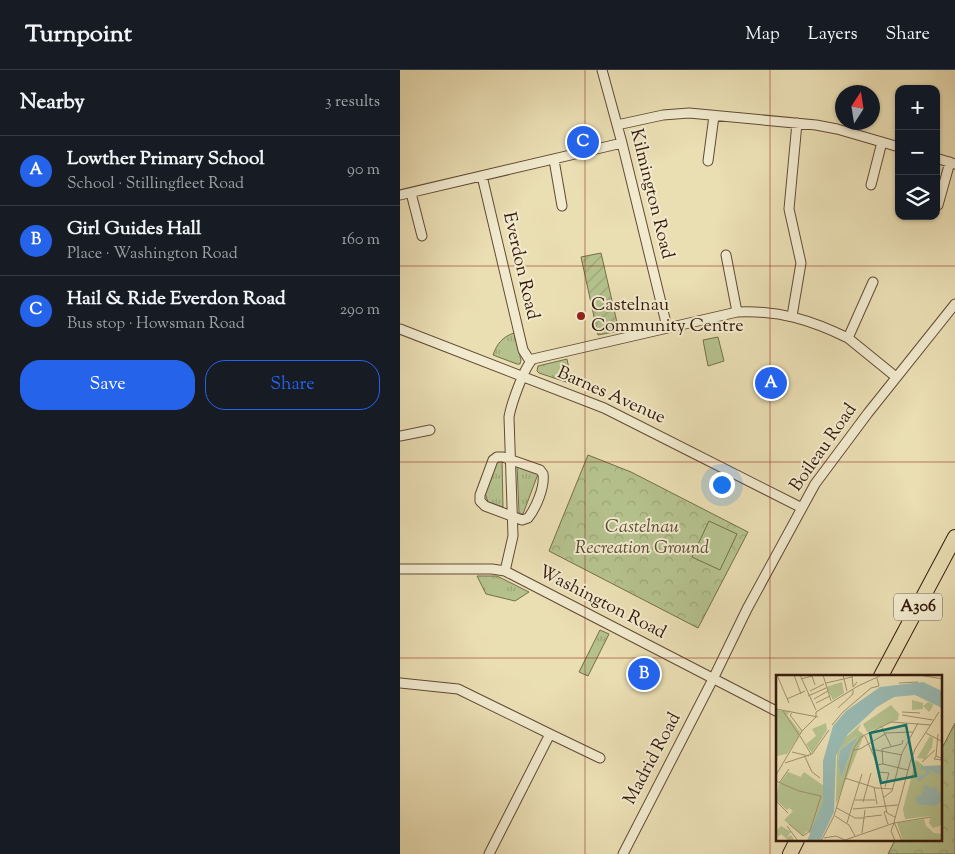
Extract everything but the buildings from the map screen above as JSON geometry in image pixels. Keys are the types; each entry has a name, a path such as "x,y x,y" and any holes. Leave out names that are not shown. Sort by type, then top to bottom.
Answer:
{"main road":[{"name":"A306","path":"882,675 955,537"},
{"path":"790,854 796,842"}],"street":[{"name":"Kilmington Road","path":"602,70 667,327"},
{"path":"617,124 674,113 714,116 797,123 838,130 895,146"},
{"path":"708,161 714,116"},
{"path":"792,316 801,263 789,209 797,123"},
{"path":"871,185 882,142"},
{"path":"400,195 622,143"},
{"path":"940,159 952,163 940,199"},
{"path":"554,160 562,206"},
{"name":"Everdon Road","path":"482,176 523,350 530,361"},
{"path":"411,192 422,236"},
{"path":"726,255 738,312"},
{"path":"848,338 872,282"},
{"name":"Boileau Road","path":"713,678 747,609 819,476 955,304"},
{"path":"505,571 513,536 509,459 510,411 530,361 536,358 738,312 762,312 792,316 820,325 848,338 896,377"},
{"name":"Barnes Avenue","path":"400,330 604,408 802,508"},
{"path":"400,436 430,430"},
{"path":"497,456 509,459 540,470 543,474 544,480 532,514 522,520 485,506 480,502 480,494 494,460 497,456"},
{"name":"Washington Road","path":"400,569 484,569 505,571 776,711"},
{"name":"Madrid Road","path":"622,854 713,678"},
{"path":"400,684 458,689 600,758"},
{"path":"489,854 550,734"}],"green space":[{"path":"601,253 619,331 598,335 581,257"},
{"path":"514,333 521,360 520,364 493,355 500,341"},
{"path":"718,337 724,361 708,366 703,340"},
{"path":"567,359 572,384 537,371 538,366"},
{"name":"Castelnau Recreation Ground","path":"588,455 631,472 748,532 698,628 549,551"},
{"path":"502,460 503,507 488,502 485,493 496,462"},
{"path":"517,464 538,474 523,514 519,513"},
{"path":"709,521 737,534 720,570 692,557"},
{"path":"477,576 497,576 529,592 515,601 486,594"},
{"path":"600,630 609,634 588,676 579,672"},
{"path":"955,723 955,854 888,854 894,842 942,842 942,748"}],"place":[{"name":"Hail & Ride Everdon Road","path":"583,142"},
{"name":"Castelnau Community Centre","path":"581,316"},
{"name":"Lowther Primary School","path":"771,383"},
{"name":"Girl Guides Hall","path":"644,674"}]}
